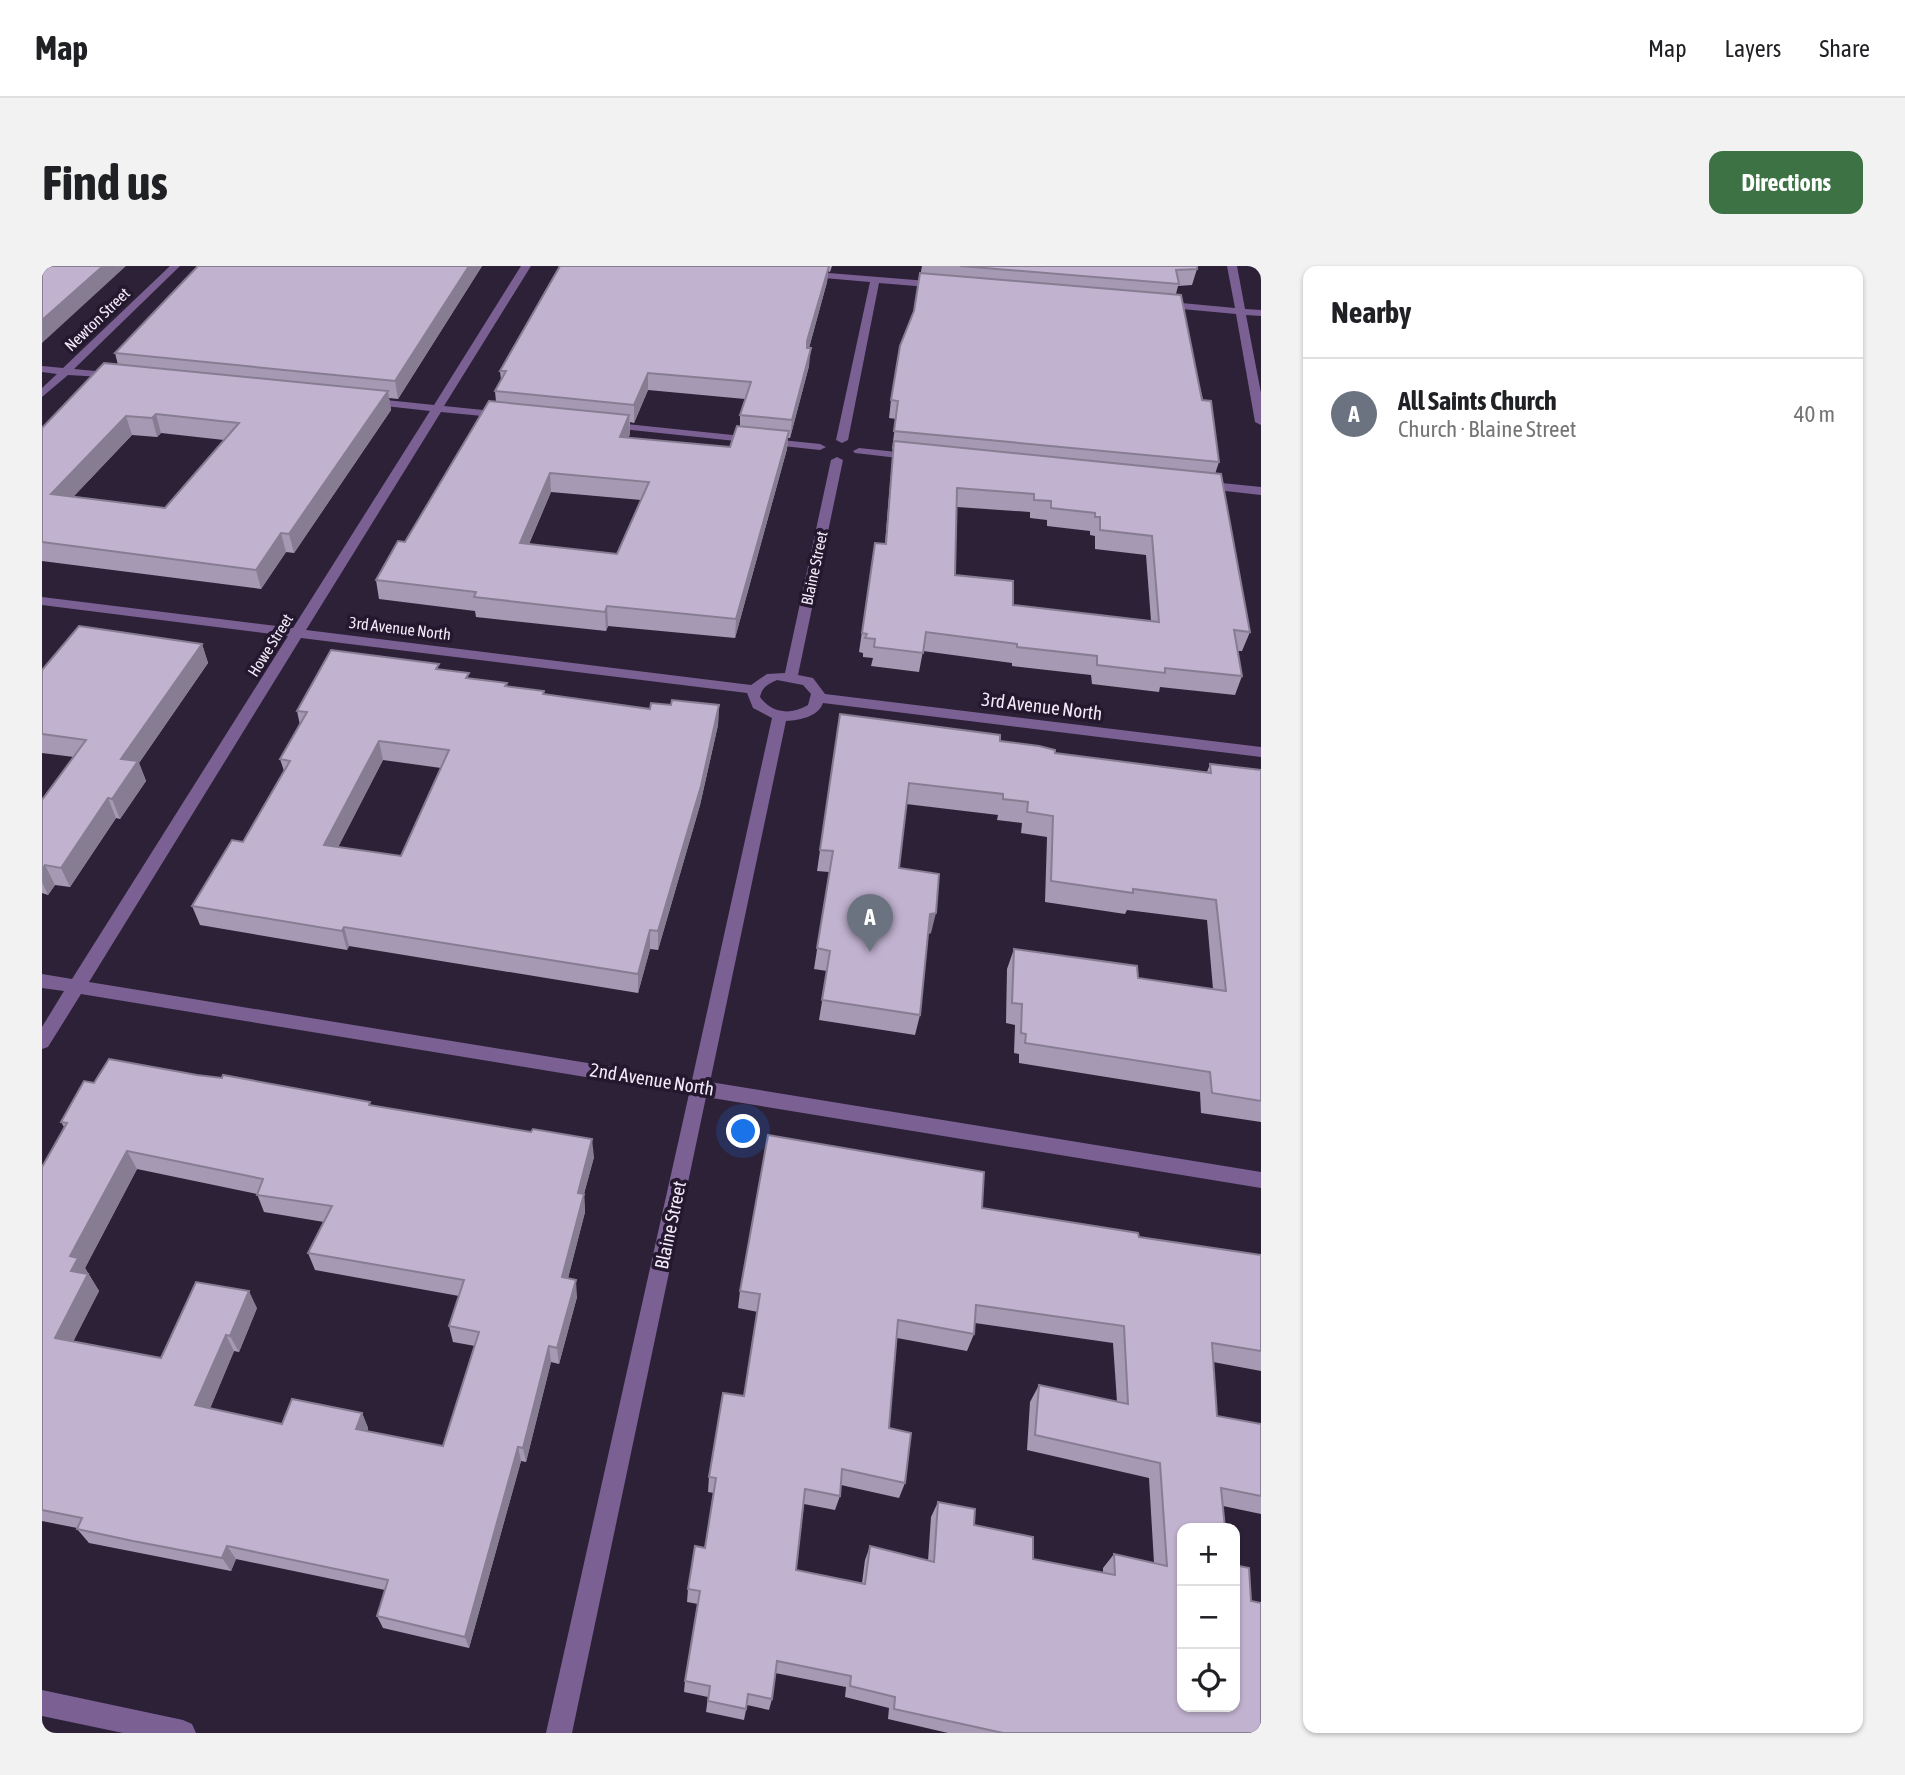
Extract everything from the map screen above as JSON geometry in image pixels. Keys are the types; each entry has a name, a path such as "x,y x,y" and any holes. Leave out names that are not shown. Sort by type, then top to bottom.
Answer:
{"street":[{"name":"Newton Street","path":"42,394 175,266"},
{"name":"Howe Street","path":"42,1042 526,266"},
{"path":"1232,266 1261,422"},
{"path":"795,274 953,286"},
{"path":"842,440 875,280"},
{"path":"1143,303 1261,313"},
{"path":"42,369 133,378"},
{"path":"351,400 510,415"},
{"path":"592,424 820,447 829,441 842,440 854,444 859,452"},
{"path":"820,447 824,456 837,460 853,458 859,452"},
{"path":"859,452 936,459"},
{"name":"Blaine Street","path":"791,677 837,460"},
{"path":"1184,483 1261,491"},
{"name":"3rd Avenue North","path":"42,601 754,690"},
{"path":"791,677 807,681 814,687 818,698 808,712 779,716 762,709 753,696 754,690 766,679 791,677"},
{"name":"3rd Avenue North","path":"818,698 1261,752"},
{"name":"Blaine Street","path":"559,1733 779,716"},
{"name":"2nd Avenue North","path":"42,981 700,1086 1261,1180"},
{"path":"42,1703 183,1733"}],"building":[{"path":"42,266 103,266 42,320"},
{"path":"198,266 469,266 395,381 115,353"},
{"path":"560,266 829,266 807,341 807,348 811,348 792,420 740,415 751,382 648,373 634,405 495,391 506,371 500,371"},
{"path":"960,266 1197,266 1197,269 1176,270 1179,284"},
{"path":"920,273 1181,295 1202,400 1211,401 1219,462 894,431 898,401 891,400 900,346 914,311"},
{"path":"104,363 388,391 289,534 281,533 256,570 42,542 42,428","holes":["156,414 239,423 165,508 51,494 126,416 152,418"]},
{"path":"489,401 629,415 620,437 730,447 737,426 789,431 736,619 607,606 605,612 474,597 476,592 376,580 398,541 405,542","holes":["550,473 649,482 617,554 520,543"]},
{"path":"894,441 1221,474 1250,632 1234,630 1242,676 1165,668 1165,673 1097,665 1097,656 1017,647 1017,644 926,632 923,653 874,647 875,639 865,638 867,634 862,633 875,543 886,544","holes":["957,488 1034,494 1034,500 1051,501 1051,508 1095,513 1095,517 1100,517 1100,530 1152,536 1159,622 1013,605 1013,581 955,575"]},
{"path":"79,626 202,644 121,759 138,761 112,799 108,798 61,868 45,865 42,870 42,800 86,740 42,734 42,670"},
{"path":"331,650 439,664 436,669 469,673 466,678 507,683 505,686 544,691 543,694 650,709 651,703 671,705 672,700 719,705 701,786 658,931 650,930 638,974 344,927 342,931 192,906 232,840 243,842 290,761 280,759 307,712 297,711","holes":["379,741 449,750 401,856 324,845"]},
{"path":"840,714 1000,735 1000,741 1039,746 1055,750 1055,753 1211,773 1210,764 1261,770 1261,1101 1212,1093 1210,1072 1025,1043 1026,1034 1021,1033 1022,1004 1012,1003 1014,949 1137,966 1138,978 1226,991 1216,900 1133,889 1133,893 1051,881 1053,816 1027,812 1028,802 1003,799 1003,794 909,783 899,868 939,874 936,913 930,914 920,1015 822,1000 830,951 817,948 833,851 820,850"},
{"path":"109,1059 197,1075 222,1078 223,1075 370,1102 369,1105 531,1132 533,1129 592,1139 578,1193 584,1194 562,1277 576,1280 557,1348 549,1346 523,1448 518,1447 465,1637 377,1616 388,1580 227,1546 222,1558 133,1541 77,1529 82,1518 42,1510 42,1167 67,1123 61,1122 84,1081 94,1083","holes":["127,1151 263,1179 257,1195 332,1206 308,1253 464,1280 449,1326 479,1332 443,1446 356,1429 362,1413 292,1399 282,1424 195,1405 249,1291 196,1282 161,1358 55,1338 88,1274 71,1271 78,1258 70,1256"]},
{"path":"768,1135 984,1172 982,1208 1138,1233 1139,1237 1261,1255 1261,1351 1212,1343 1217,1416 1261,1424 1261,1496 1221,1488 1224,1523 1177,1523 1177,1712 1240,1712 1240,1566 1249,1568 1251,1601 1261,1603 1261,1733 1003,1733 894,1709 895,1697 850,1686 851,1676 777,1661 772,1699 748,1694 746,1709 708,1701 710,1686 685,1681 700,1591 688,1589 695,1546 705,1548 716,1478 709,1477 723,1393 744,1396 760,1294 740,1291","holes":["976,1305 1124,1326 1128,1404 1039,1385 1035,1435 1160,1463 1167,1566 1114,1554 1115,1575 1033,1559 1033,1537 974,1525 975,1509 938,1502 934,1562 870,1546 865,1584 796,1570 805,1489 840,1496 842,1469 905,1483 911,1433 889,1428 898,1320 974,1334"]}],"place":[{"name":"All Saints Church","path":"870,952"}]}
